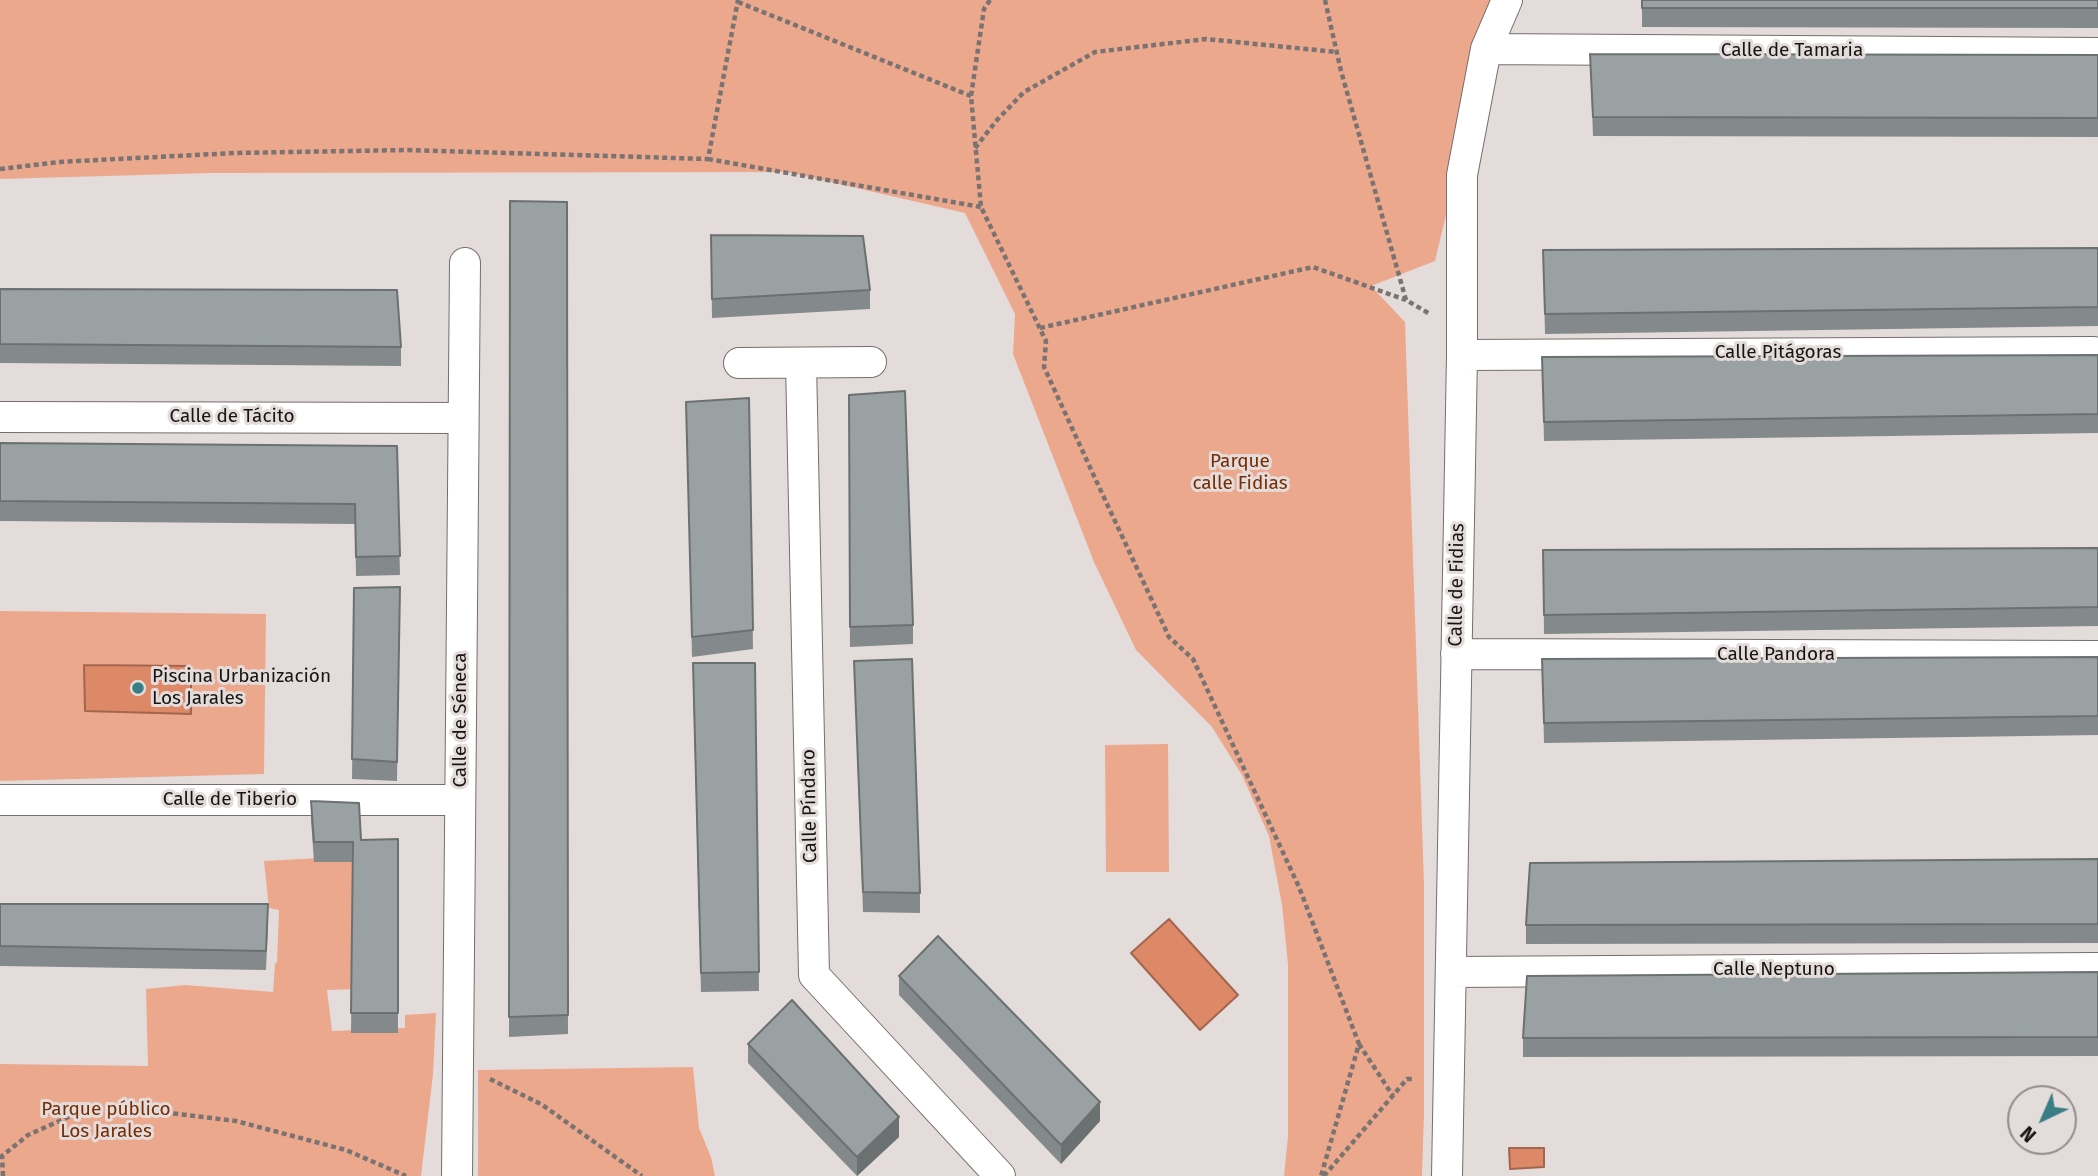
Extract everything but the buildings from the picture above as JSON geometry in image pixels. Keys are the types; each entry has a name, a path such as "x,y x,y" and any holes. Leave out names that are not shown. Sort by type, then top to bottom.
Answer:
{"street":[{"name":"Calle de Fidias","path":"1447,1176 1462,344 1462,175 1486,49 1507,0"},
{"name":"Calle de Tamaria","path":"1486,49 2098,53"},
{"name":"Calle de Séneca","path":"457,1176 465,263"},
{"name":"Calle Pitágoras","path":"1462,344 2094,352"},
{"path":"739,363 871,362"},
{"name":"Calle Píndaro","path":"801,363 814,975 1000,1176"},
{"name":"Calle de Tácito","path":"0,417 463,418"},
{"name":"Calle Pandora","path":"1456,654 2096,656"},
{"name":"Calle de Tiberio","path":"0,800 460,800"},
{"name":"Calle Neptuno","path":"1451,972 2098,968"}],"path":[{"path":"990,0 984,9 971,96 981,207 1046,341 1044,367 1169,637 1193,659 1299,887 1359,1044 1393,1096"},
{"path":"1325,0 1336,52 1406,300"},
{"path":"708,159 737,1 971,96"},
{"path":"975,149 997,120 1024,92 1095,52 1206,39 1336,52"},
{"path":"0,169 60,162 234,153 395,150 708,159 981,207"},
{"path":"1040,328 1313,267 1406,300 1462,344"},
{"path":"1323,1176 1359,1044"},
{"path":"458,1070 497,1081 541,1104 642,1176"},
{"path":"1323,1176 1407,1079 1449,1079"},
{"path":"3,1176 2,1156 27,1135 82,1111 145,1110 236,1121 346,1150 407,1176"}],"green space":[{"name":"Parque calle Fidias","path":"0,0 1507,0 1486,49 1435,261 1371,286 1405,322 1424,884 1422,1176 1284,1176 1288,1136 1288,964 1282,905 1269,836 1242,775 1212,727 1136,650 1094,562 1013,354 1015,314 965,213 787,172 210,173 0,179"},
{"path":"0,611 266,614 264,774 0,781"},
{"path":"1168,744 1169,872 1106,872 1105,745"},
{"name":"Parque público Los Jarales","path":"357,856 358,989 327,990 332,1031 405,1028 405,1015 436,1013 433,1074 421,1176 0,1176 0,1064 148,1066 146,989 185,985 273,992 279,910 269,908 264,861"},
{"path":"693,1067 699,1128 711,1157 715,1176 478,1176 478,1070"}],"shaded area":[{"name":"Piscina Urbanización Los Jarales","path":"84,665 191,666 191,714 85,711"},
{"path":"1169,919 1238,995 1200,1030 1131,953"},
{"path":"1509,1148 1544,1148 1544,1167 1510,1169"}],"place":[{"name":"Piscina Urbanización Los Jarales","path":"138,688"}]}
